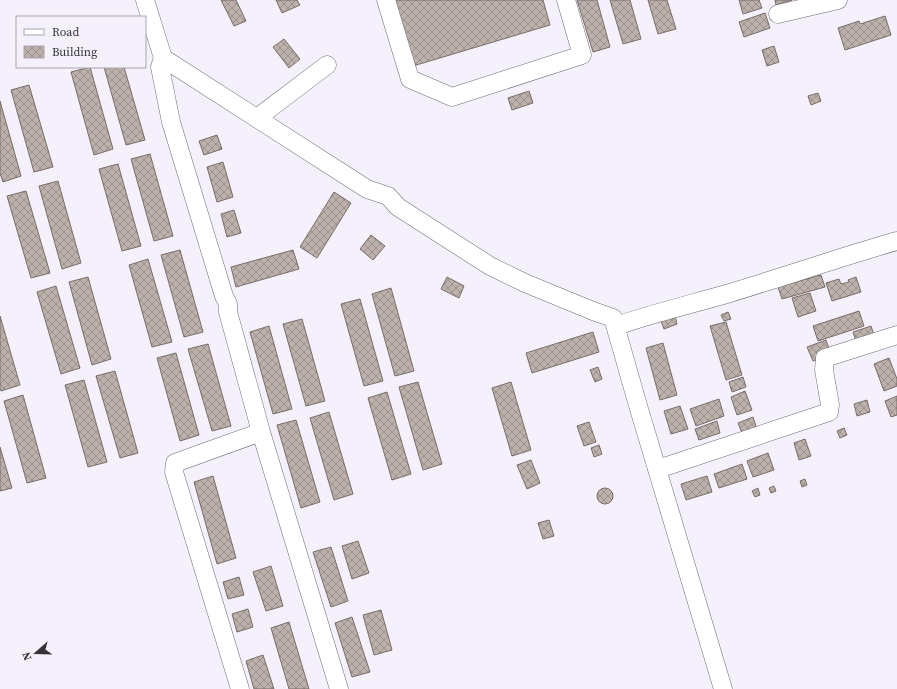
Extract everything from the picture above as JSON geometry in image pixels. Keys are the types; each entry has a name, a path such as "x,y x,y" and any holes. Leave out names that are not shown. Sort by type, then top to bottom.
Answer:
{"street":[{"path":"145,0 163,58 160,67 171,122 224,296 228,304 228,312 261,432 339,689"},
{"path":"386,0 410,79 452,97 582,55 566,0"},
{"path":"778,14 838,0"},
{"path":"163,58 368,189 388,196 398,207 490,266 546,292 613,318 723,689"},
{"path":"257,118 327,65"},
{"path":"616,326 645,316 730,293 838,258 897,242"},
{"path":"658,469 829,412 830,405 824,370 825,358 896,338"},
{"path":"240,689 174,472 175,463 261,432"}],"building":[{"path":"221,0 236,0 246,21 234,26"},
{"path":"276,0 297,0 300,5 282,13"},
{"path":"393,0 543,0 550,25 413,66"},
{"path":"577,0 597,0 610,47 593,52"},
{"path":"610,0 630,0 641,39 623,44"},
{"path":"648,0 667,0 676,29 658,34"},
{"path":"739,0 759,0 762,8 743,14"},
{"path":"775,0 792,0 776,5"},
{"path":"765,13 770,28 744,37 739,22"},
{"path":"885,16 891,35 845,50 838,28 859,21 860,24"},
{"path":"284,39 300,59 289,68 273,47"},
{"path":"774,46 779,62 767,66 762,50"},
{"path":"90,68 113,149 94,155 71,72"},
{"path":"104,68 124,68 145,140 126,145"},
{"path":"29,85 53,167 34,172 11,90"},
{"path":"529,91 533,103 512,110 508,98"},
{"path":"818,93 821,101 811,105 808,96"},
{"path":"0,101 21,176 3,182 0,173"},
{"path":"217,135 222,149 204,155 199,141"},
{"path":"150,154 173,236 154,241 131,159"},
{"path":"223,162 233,197 217,202 207,167"},
{"path":"118,164 141,246 122,251 99,169"},
{"path":"58,181 81,263 62,269 39,186"},
{"path":"26,191 50,273 31,278 7,196"},
{"path":"334,192 351,203 317,258 300,247"},
{"path":"234,210 241,233 227,237 221,214"},
{"path":"371,235 385,246 373,260 360,249"},
{"path":"180,250 203,332 184,337 161,255"},
{"path":"293,250 299,269 236,287 231,267"},
{"path":"148,259 172,342 152,347 129,265"},
{"path":"821,275 825,287 782,299 778,287"},
{"path":"88,277 111,359 92,365 69,282"},
{"path":"447,277 464,286 459,298 441,289"},
{"path":"856,277 861,292 832,301 826,283 839,279 841,284 849,282 848,280"},
{"path":"56,286 80,368 61,374 37,292"},
{"path":"391,288 414,371 395,376 372,294"},
{"path":"810,293 816,311 798,317 792,298"},
{"path":"360,299 383,381 364,386 341,304"},
{"path":"859,311 864,326 818,341 813,326"},
{"path":"728,312 731,319 724,321 721,315"},
{"path":"0,316 20,385 1,391 0,388"},
{"path":"675,316 677,324 664,329 661,321"},
{"path":"302,319 325,401 306,406 283,324"},
{"path":"726,322 742,375 726,380 710,326"},
{"path":"269,326 292,409 273,414 250,332"},
{"path":"871,326 876,341 858,347 853,332"},
{"path":"593,332 599,352 532,373 526,353"},
{"path":"826,340 831,354 813,361 807,347"},
{"path":"663,343 677,395 660,400 646,348"},
{"path":"208,344 231,426 212,431 188,349"},
{"path":"176,353 199,435 180,441 157,358"},
{"path":"889,358 897,379 897,386 884,391 874,364"},
{"path":"598,367 602,379 595,382 590,370"},
{"path":"115,371 138,453 120,458 96,376"},
{"path":"743,377 746,387 732,392 729,382"},
{"path":"84,380 107,462 88,467 65,385"},
{"path":"418,382 442,464 423,470 399,387"},
{"path":"511,382 531,450 512,456 492,388"},
{"path":"745,391 752,410 737,415 731,397"},
{"path":"387,392 411,474 392,480 368,398"},
{"path":"23,395 46,478 27,483 4,401"},
{"path":"897,396 897,415 891,417 885,401"},
{"path":"719,399 724,416 696,426 690,409"},
{"path":"867,400 870,412 857,416 854,404"},
{"path":"680,406 688,429 671,434 664,411"},
{"path":"329,412 353,494 334,500 310,418"},
{"path":"753,417 760,438 746,443 738,423"},
{"path":"296,420 320,502 301,508 277,425"},
{"path":"717,421 720,433 699,440 695,429"},
{"path":"589,422 596,442 584,446 577,426"},
{"path":"844,428 847,435 840,438 837,431"},
{"path":"805,439 811,456 799,460 794,443"},
{"path":"599,445 602,454 594,457 591,448"},
{"path":"0,447 12,488 0,491"},
{"path":"768,453 774,470 753,477 747,461"},
{"path":"531,460 540,483 527,489 517,465"},
{"path":"742,464 747,479 719,488 714,474"},
{"path":"213,476 236,558 217,564 194,482"},
{"path":"707,476 712,492 686,500 681,484"},
{"path":"805,479 807,485 802,487 800,481"},
{"path":"774,486 776,491 771,493 769,488"},
{"path":"605,488 611,490 613,496 611,502 605,504 599,502 597,496 599,490"},
{"path":"758,488 760,495 755,497 752,491"},
{"path":"549,520 554,536 543,539 538,523"},
{"path":"358,541 369,573 352,579 342,546"},
{"path":"331,547 348,601 331,607 313,552"},
{"path":"271,566 283,606 266,611 253,572"},
{"path":"239,577 244,595 228,599 223,582"},
{"path":"248,609 253,627 237,632 232,614"},
{"path":"381,610 392,650 374,655 363,615"},
{"path":"352,617 370,672 352,677 335,623"},
{"path":"289,622 309,689 289,689 271,628"},
{"path":"263,655 274,689 254,689 246,661"}]}
